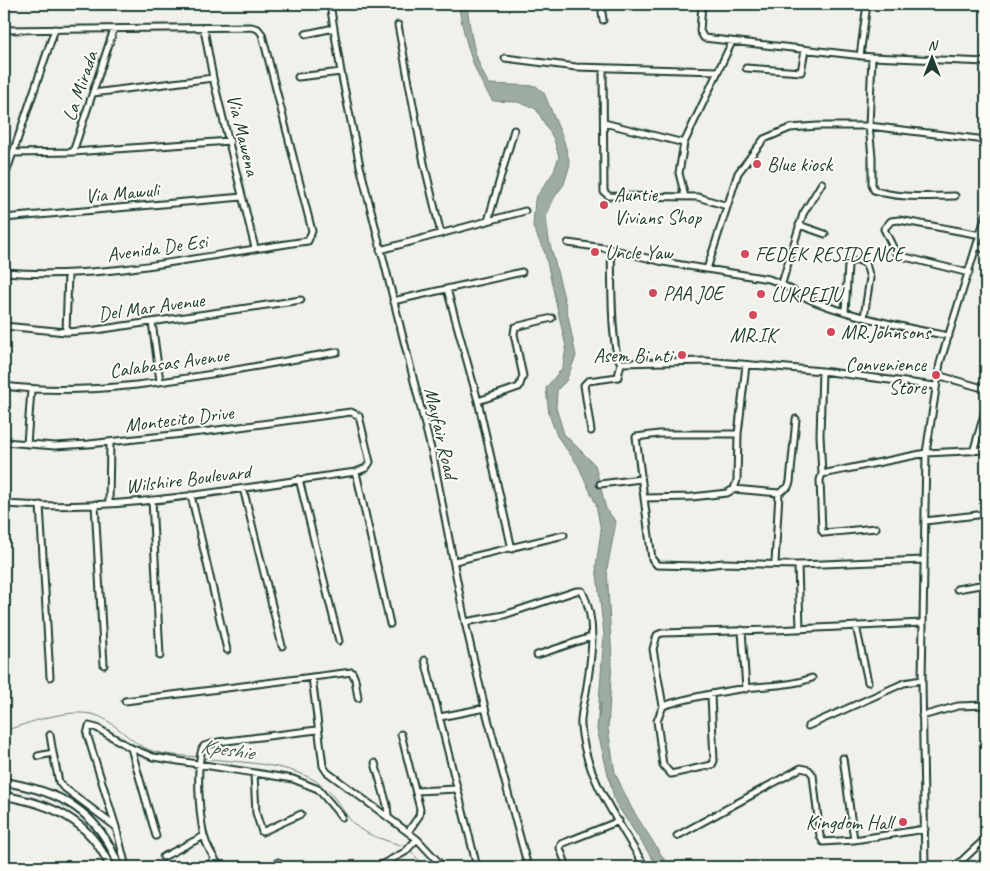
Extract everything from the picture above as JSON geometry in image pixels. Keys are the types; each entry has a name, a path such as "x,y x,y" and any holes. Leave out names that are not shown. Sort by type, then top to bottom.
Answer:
{"street":[{"name":"Mayfair Road","path":"330,4 341,72 360,166 434,461 465,622 485,708 528,867"},
{"path":"601,4 603,20"},
{"path":"702,4 701,36 732,42 860,56 986,62"},
{"path":"860,56 867,4"},
{"path":"398,26 440,234"},
{"name":"Avenida De Esi","path":"4,272 68,274 135,267 308,241 312,235 311,226 262,34 258,29 251,27 204,29"},
{"path":"306,34 334,28"},
{"path":"4,179 55,29"},
{"name":"La Mirada","path":"73,152 94,94 114,29"},
{"path":"4,30 204,29"},
{"name":"Via Mawena","path":"204,29 213,78 255,248"},
{"path":"685,197 679,173 684,143 732,42"},
{"path":"746,68 801,72 805,50"},
{"path":"872,57 869,126 872,184 874,190 882,193 955,196"},
{"path":"505,58 576,67 718,72"},
{"path":"603,68 604,192 609,196 698,197 727,206"},
{"path":"298,77 341,72"},
{"path":"94,94 213,78"},
{"path":"604,123 684,143"},
{"path":"707,269 738,173 764,139 790,128 869,126 986,140"},
{"path":"488,221 514,130"},
{"path":"13,153 73,152 230,141"},
{"path":"782,283 799,225 822,183"},
{"name":"Via Mawuli","path":"4,218 242,197"},
{"path":"380,250 524,211"},
{"path":"925,867 922,680 926,453 938,375 986,216"},
{"path":"969,273 901,257 894,251 884,229 891,221 899,220 981,235"},
{"path":"799,225 825,234"},
{"path":"568,243 611,248 663,262 768,278 782,283 818,304 864,317 949,336"},
{"path":"977,246 986,250"},
{"path":"591,430 584,384 588,381 618,377 621,363 618,360 614,336 611,248"},
{"path":"845,312 848,266 850,262 858,260 866,264 870,278 864,317"},
{"path":"393,301 522,272"},
{"path":"66,332 68,274"},
{"path":"447,289 478,401 512,548"},
{"name":"Del Mar Avenue","path":"4,326 66,332 96,330 301,300"},
{"path":"478,401 519,387 522,382 523,376 514,327 552,318"},
{"path":"152,322 160,381"},
{"name":"Calabasas Avenue","path":"4,386 31,390 94,389 160,381 338,352"},
{"path":"621,363 706,361 822,370 936,386"},
{"path":"734,489 737,480 738,434 746,364"},
{"path":"822,370 820,434 822,531 824,533 876,528"},
{"path":"938,375 986,389"},
{"path":"27,444 31,390"},
{"path":"974,450 986,408"},
{"name":"Montecito Drive","path":"4,442 55,446 110,442 351,412 356,413 370,462"},
{"path":"644,498 692,497 727,493 734,489 779,493 788,487 790,482 796,419"},
{"path":"738,434 659,434 636,437 652,559 657,566 798,565 924,560"},
{"path":"109,504 110,442"},
{"path":"822,474 926,453 986,450"},
{"name":"Wilshire Boulevard","path":"4,504 109,504 152,500 356,472 366,468 370,462"},
{"path":"356,472 390,624"},
{"path":"299,480 339,641"},
{"path":"600,484 641,480"},
{"path":"737,480 744,489"},
{"path":"243,488 282,646"},
{"path":"774,564 779,493"},
{"path":"191,495 227,650"},
{"path":"152,500 160,656"},
{"path":"95,504 104,665"},
{"path":"40,505 50,677"},
{"path":"925,521 986,514"},
{"path":"454,561 564,535"},
{"path":"798,565 800,629"},
{"path":"957,589 986,584"},
{"path":"465,622 504,615 576,591 582,591 591,616 590,668 581,718 586,755 596,782 645,867"},
{"path":"711,695 714,761 712,765 671,774 663,765 657,718 663,706 653,649 657,635 666,632 800,629 923,623"},
{"path":"856,626 868,682"},
{"path":"742,630 746,688"},
{"path":"537,655 591,637"},
{"path":"425,660 476,867"},
{"path":"125,701 352,672 355,678 358,698"},
{"path":"312,677 321,760 328,772 408,832 443,867"},
{"path":"663,706 746,688 800,683 812,678"},
{"path":"808,726 904,683 922,680"},
{"path":"922,716 958,706 986,705"},
{"path":"440,717 485,708"},
{"path":"126,867 116,827 87,734 87,728 97,728 131,748 152,757 293,779 318,789 342,817"},
{"path":"220,867 214,859 204,836 200,754 204,746 218,742 318,730"},
{"path":"401,734 420,813 408,832"},
{"path":"50,736 59,782 116,827"},
{"path":"131,748 156,836"},
{"path":"38,756 53,753"},
{"path":"843,758 854,840"},
{"path":"375,763 387,805 388,816"},
{"path":"677,836 801,768 809,770 813,775 820,836 823,842 854,840 925,829"},
{"path":"254,774 256,813 262,832 301,814"},
{"path":"4,782 46,791 65,799 84,812 99,829 119,867"},
{"path":"416,791 457,789"},
{"path":"4,796 29,800 68,816 88,834 104,855 110,867"},
{"path":"567,867 560,848 561,844 619,821"},
{"path":"163,858 204,836"},
{"path":"955,867 986,838"},
{"path":"377,867 405,852 417,840"},
{"path":"206,867 214,859"}],"shaded area":[{"path":"458,4 467,4 476,56 489,84 536,86 544,93 564,141 570,164 564,184 554,198 546,217 549,240 566,306 576,356 566,381 557,390 556,408 564,434 595,465 606,509 616,522 607,569 612,661 608,729 615,773 632,809 669,867 658,867 615,802 597,729 604,634 596,566 601,531 596,504 578,465 557,436 549,414 546,388 563,367 566,347 545,253 533,227 535,199 553,173 559,157 554,139 536,109 518,102 493,101 475,67"}],"waterway":[{"path":"599,718 601,702"},
{"name":"Kpeshie","path":"4,731 58,715 70,713 91,714 105,719 137,743 150,750 170,755 199,757"},
{"name":"Kpeshie","path":"203,758 276,767 303,775 323,786 359,828 371,835 406,847"},
{"name":"Kpeshie","path":"409,849 425,867"}],"place":[{"name":"Blue kiosk","path":"757,164"},
{"name":"Auntie Vivians Shop","path":"604,205"},
{"name":"Uncle Yaw","path":"595,252"},
{"name":"FEDEK RESIDENCE","path":"745,254"},
{"name":"PAA JOE","path":"653,293"},
{"name":"LUKPEIJU","path":"761,294"},
{"name":"MR.IK","path":"753,315"},
{"name":"MR.Johnsons","path":"831,332"},
{"name":"Asem Bi nti","path":"682,355"},
{"name":"Convenience Store","path":"936,375"},
{"name":"Kingdom Hall","path":"903,822"}]}
